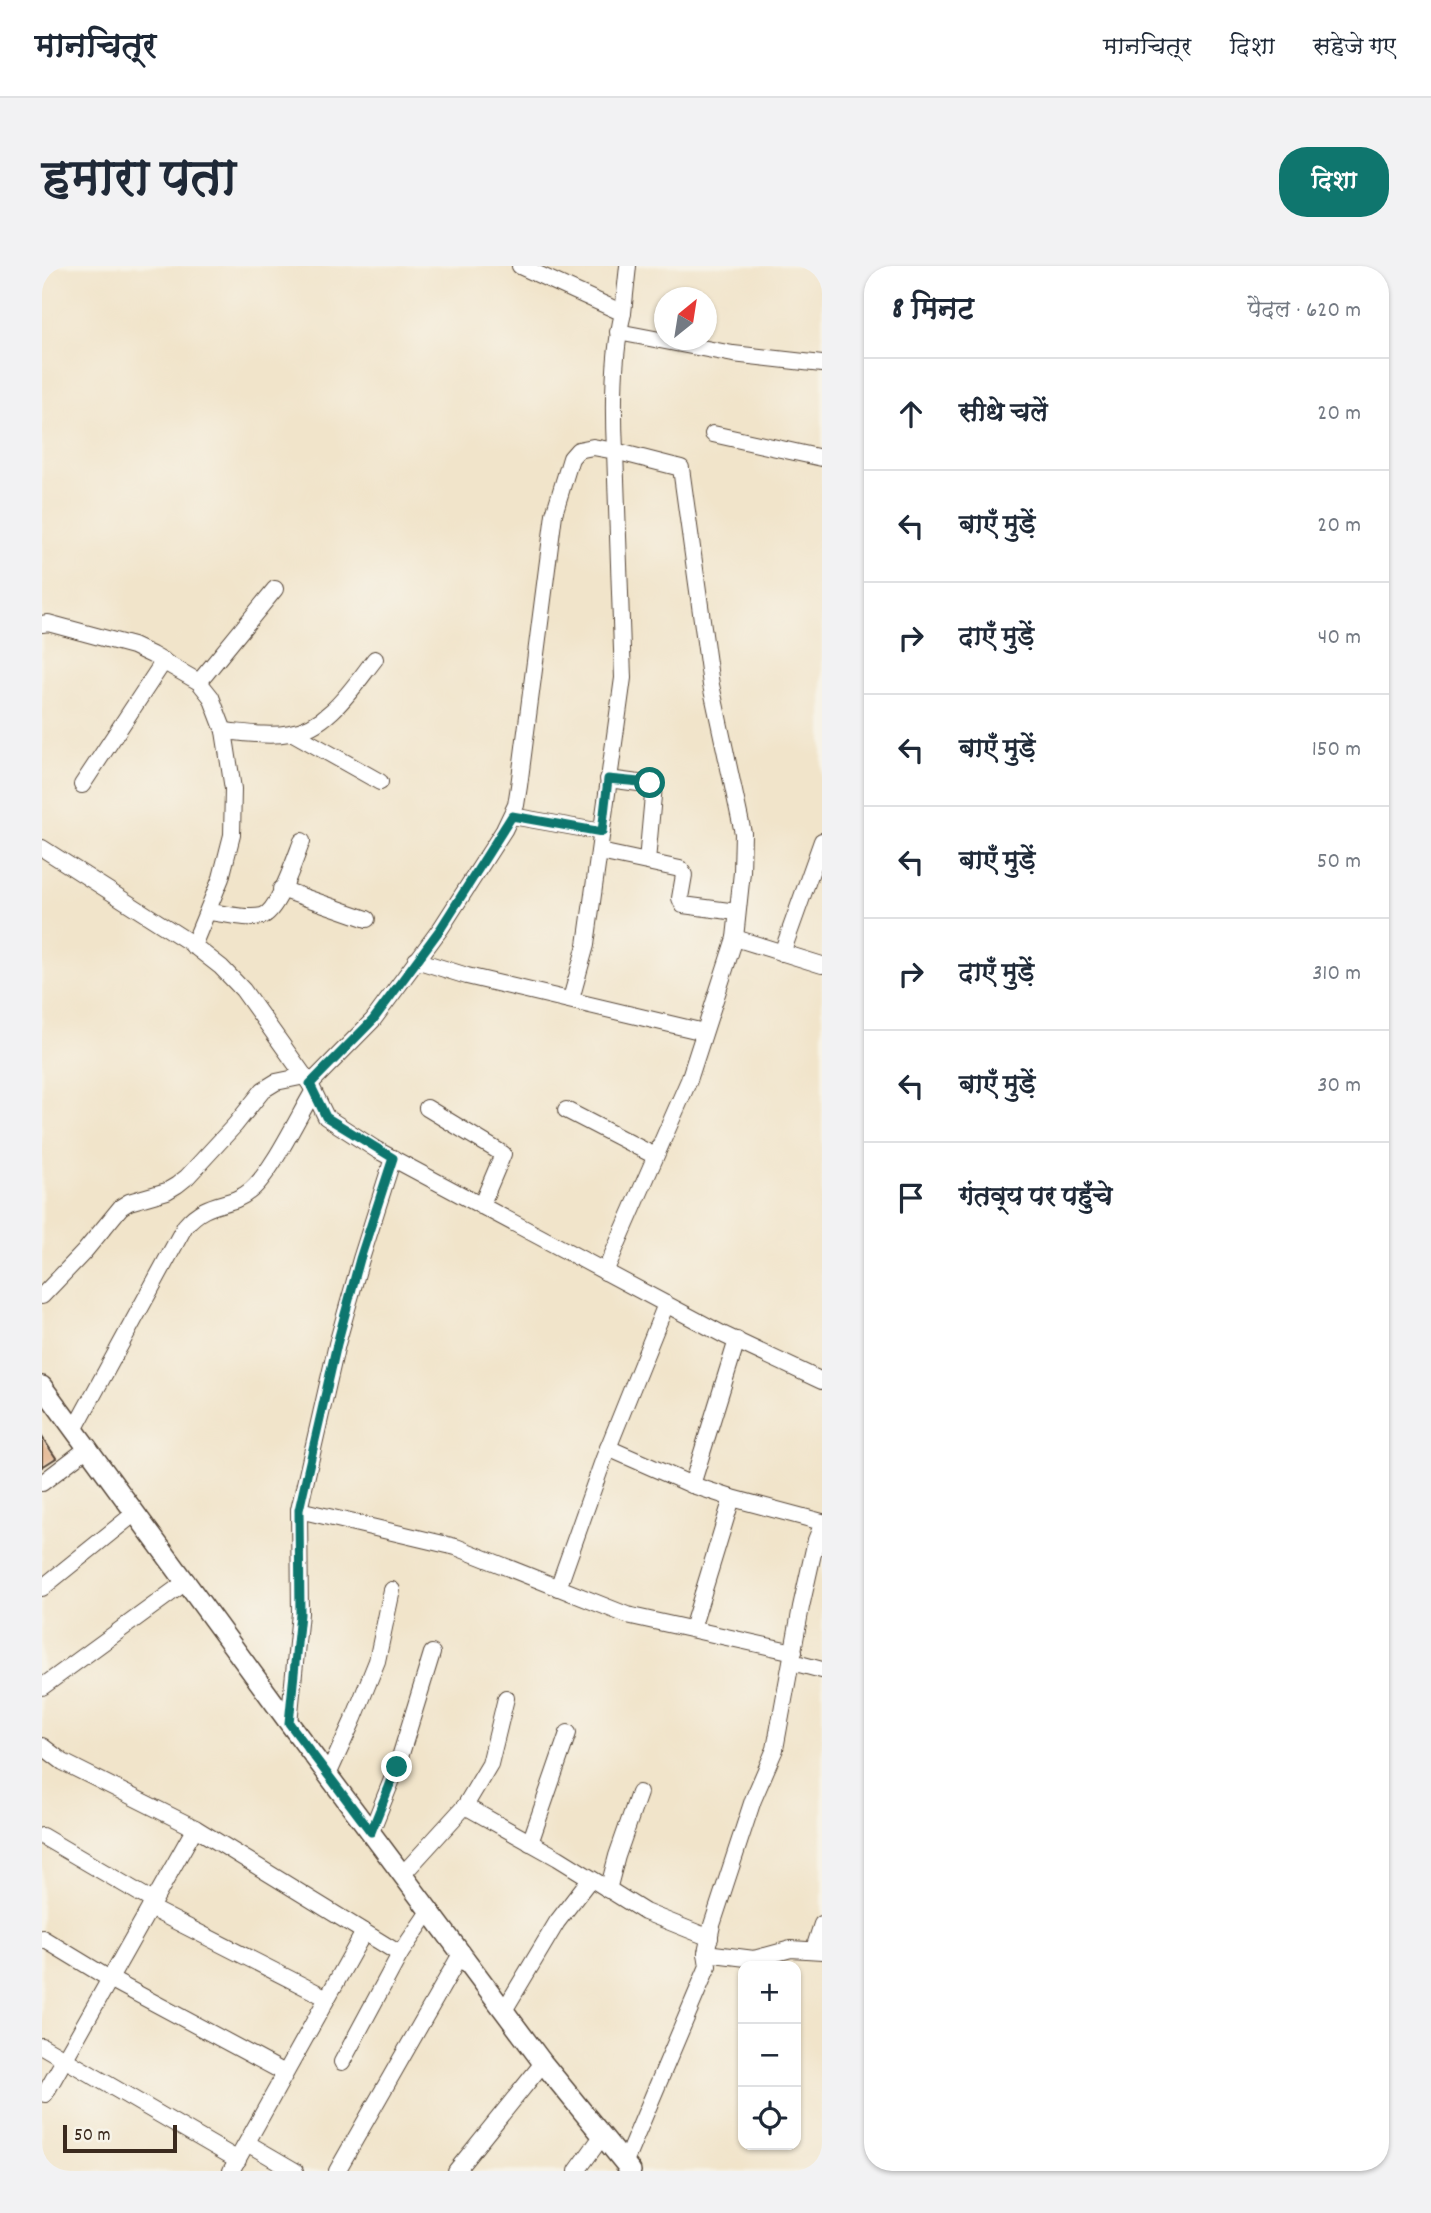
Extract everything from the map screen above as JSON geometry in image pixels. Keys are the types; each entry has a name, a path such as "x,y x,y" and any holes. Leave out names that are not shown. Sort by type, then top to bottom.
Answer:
{"street":[{"path":"571,999 586,945 623,678 614,420 618,332 628,266"},
{"path":"529,268 623,313"},
{"path":"618,332 733,355 822,364"},
{"path":"713,434 822,458"},
{"path":"74,1430 186,1226 206,1207 240,1197 261,1180 309,1084 373,1020 441,928 512,816 519,786 554,514 571,458 578,450 593,447 681,468 711,685 743,833 735,938 689,1080 605,1272"},
{"path":"199,682 275,589"},
{"path":"42,624 48,623 132,646 199,682 211,697 224,731 233,789 232,835 221,878 194,946"},
{"path":"224,731 272,735 293,733 325,716 340,704 375,659"},
{"path":"82,785 164,661"},
{"path":"293,733 380,782"},
{"path":"608,779 654,785 647,861"},
{"path":"512,816 602,832"},
{"path":"208,912 263,916 272,909 302,841"},
{"path":"782,953 822,841"},
{"path":"42,848 194,946 221,967 243,990 309,1084 326,1117 393,1158 481,1206 666,1304 822,1381"},
{"path":"600,852 677,867 684,872 680,898 683,905 737,912"},
{"path":"281,889 367,919"},
{"path":"735,938 822,965"},
{"path":"416,960 467,976 704,1032"},
{"path":"42,1296 84,1252 121,1207 167,1191 187,1177 263,1090 276,1082 309,1084"},
{"path":"427,1108 503,1154 481,1206"},
{"path":"566,1110 656,1156"},
{"path":"289,1723 300,1614 299,1510 337,1344 360,1259 393,1158"},
{"path":"558,1588 608,1448 666,1304"},
{"path":"692,1485 737,1340"},
{"path":"42,1386 543,2063 628,2167"},
{"path":"42,1483 89,1447"},
{"path":"608,1448 692,1485 822,1524 801,1607 775,1749 753,1800 712,1925 708,1966 628,2167"},
{"path":"692,1629 732,1499"},
{"path":"299,1510 456,1547 627,1615 692,1629 793,1657 822,1670"},
{"path":"42,1588 135,1513"},
{"path":"42,1687 187,1581"},
{"path":"328,1775 377,1661 392,1591"},
{"path":"371,1832 397,1767 432,1653"},
{"path":"404,1874 465,1806 490,1764 506,1698"},
{"path":"530,1843 568,1733"},
{"path":"42,1746 63,1762 195,1828 400,1954"},
{"path":"608,1890 639,1793"},
{"path":"465,1806 708,1946 754,1959 781,1959 792,1949 818,1950 822,1924"},
{"path":"45,2094 108,1978 195,1828"},
{"path":"42,1836 152,1905 327,1998"},
{"path":"505,2010 557,1922 590,1879"},
{"path":"342,2062 400,1954 430,1910"},
{"path":"42,2046 234,2165 364,1932"},
{"path":"42,1938 108,1978 285,2074"},
{"path":"337,2171 462,1952"},
{"path":"456,2171 543,2063"},
{"path":"577,2171 603,2135"},
{"path":"247,2143 295,2171"}],"building":[{"path":"42,1437 56,1458 42,1467"}],"route":[{"path":"397,1767 371,1832 289,1723 300,1614 299,1510 337,1344 360,1259 393,1158 326,1117 310,1084 373,1020 405,973 441,928 512,816 602,832 608,779 650,783"}]}
